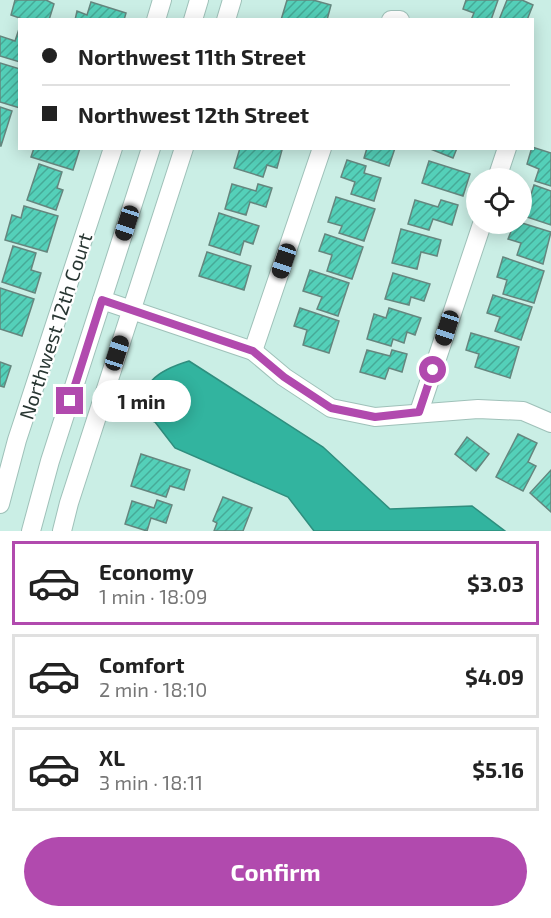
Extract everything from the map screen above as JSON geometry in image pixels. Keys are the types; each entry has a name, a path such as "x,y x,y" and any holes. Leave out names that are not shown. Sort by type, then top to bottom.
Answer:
{"street":[{"path":"157,18 162,0"},
{"path":"194,18 199,0"},
{"path":"227,18 232,0"},
{"name":"Northwest 12th Court","path":"0,504 17,440 112,150"},
{"path":"31,531 50,461 150,150"},
{"path":"62,531 183,150"},
{"path":"253,351 321,150"},
{"path":"500,168 506,150"},
{"path":"419,412 479,234"},
{"path":"102,300 253,351 284,377 331,408 375,417 478,409 523,411 551,423"}],"shaded area":[{"path":"189,361 323,447 390,509 472,506 505,531 314,531 288,497 175,448 155,422 146,419 143,407 144,396 152,380 168,369"}],"building":[{"path":"15,0 46,0 54,4 50,18 19,18 11,15"},
{"path":"287,0 313,0 331,5 328,18 282,18"},
{"path":"466,0 498,0 492,18 472,18 474,13 463,9"},
{"path":"507,0 522,0 533,5 528,18 500,18"},
{"path":"91,2 126,13 125,18 75,18 77,11 87,15"},
{"path":"18,32 18,61 0,56 0,36 15,41"},
{"path":"0,63 18,68 18,107 0,102"},
{"path":"0,107 12,111 1,146 0,146"},
{"path":"534,148 551,153 551,186 535,181 539,169 527,164"},
{"path":"33,150 79,150 73,170 31,157"},
{"path":"239,150 282,150 277,168 267,165 263,177 234,168"},
{"path":"366,150 394,150 389,166 364,158"},
{"path":"433,150 456,150 453,158"},
{"path":"347,160 366,166 364,173 381,178 374,201 351,194 355,182 341,177"},
{"path":"429,161 466,173 463,196 422,183"},
{"path":"39,164 62,172 57,188 63,190 56,210 27,200"},
{"path":"232,184 256,191 258,184 272,188 266,207 250,202 246,215 225,209"},
{"path":"534,185 551,191 551,225 532,219"},
{"path":"336,197 375,209 364,241 339,233 342,226 328,222"},
{"path":"415,200 438,207 441,200 458,205 452,225 433,219 429,230 408,224"},
{"path":"24,206 58,216 47,252 5,240 12,215 21,218"},
{"path":"219,213 259,226 253,244 244,241 240,255 209,245"},
{"path":"532,226 551,232 543,264 517,255 521,243 508,239 510,234 532,234"},
{"path":"401,229 441,240 437,256 421,252 417,269 392,263"},
{"path":"325,234 363,247 352,279 327,271 332,255 319,251"},
{"path":"13,246 36,253 31,270 41,273 35,293 2,282"},
{"path":"207,252 251,266 244,290 199,276"},
{"path":"503,257 544,271 534,303 503,294 507,280 497,277"},
{"path":"310,270 349,283 338,316 317,309 322,297 303,291"},
{"path":"393,273 430,284 424,301 411,297 409,305 385,299"},
{"path":"0,288 34,299 22,336 0,329"},
{"path":"493,295 532,307 521,340 495,331 500,317 487,313"},
{"path":"300,308 339,321 329,353 303,345 307,330 294,326"},
{"path":"389,308 421,318 415,335 407,332 404,343 393,339 391,346 367,339 374,314 386,318"},
{"path":"471,333 519,347 510,378 475,367 479,354 466,350"},
{"path":"367,350 390,356 392,350 407,354 402,372 389,368 385,379 360,372"},
{"path":"0,362 11,366 4,387 0,386"},
{"path":"518,434 537,443 528,462 536,466 523,491 496,477"},
{"path":"467,437 489,454 476,471 455,454"},
{"path":"141,454 190,470 184,490 170,486 166,497 131,486"},
{"path":"551,470 551,512 530,493"},
{"path":"223,497 252,508 243,531 214,531 217,523 213,521"},
{"path":"157,500 172,505 166,523 151,518 147,531 125,524 132,501 154,508"}],"route":[{"path":"70,401 102,300 253,351 284,377 331,408 375,417 419,412 433,370"}]}
